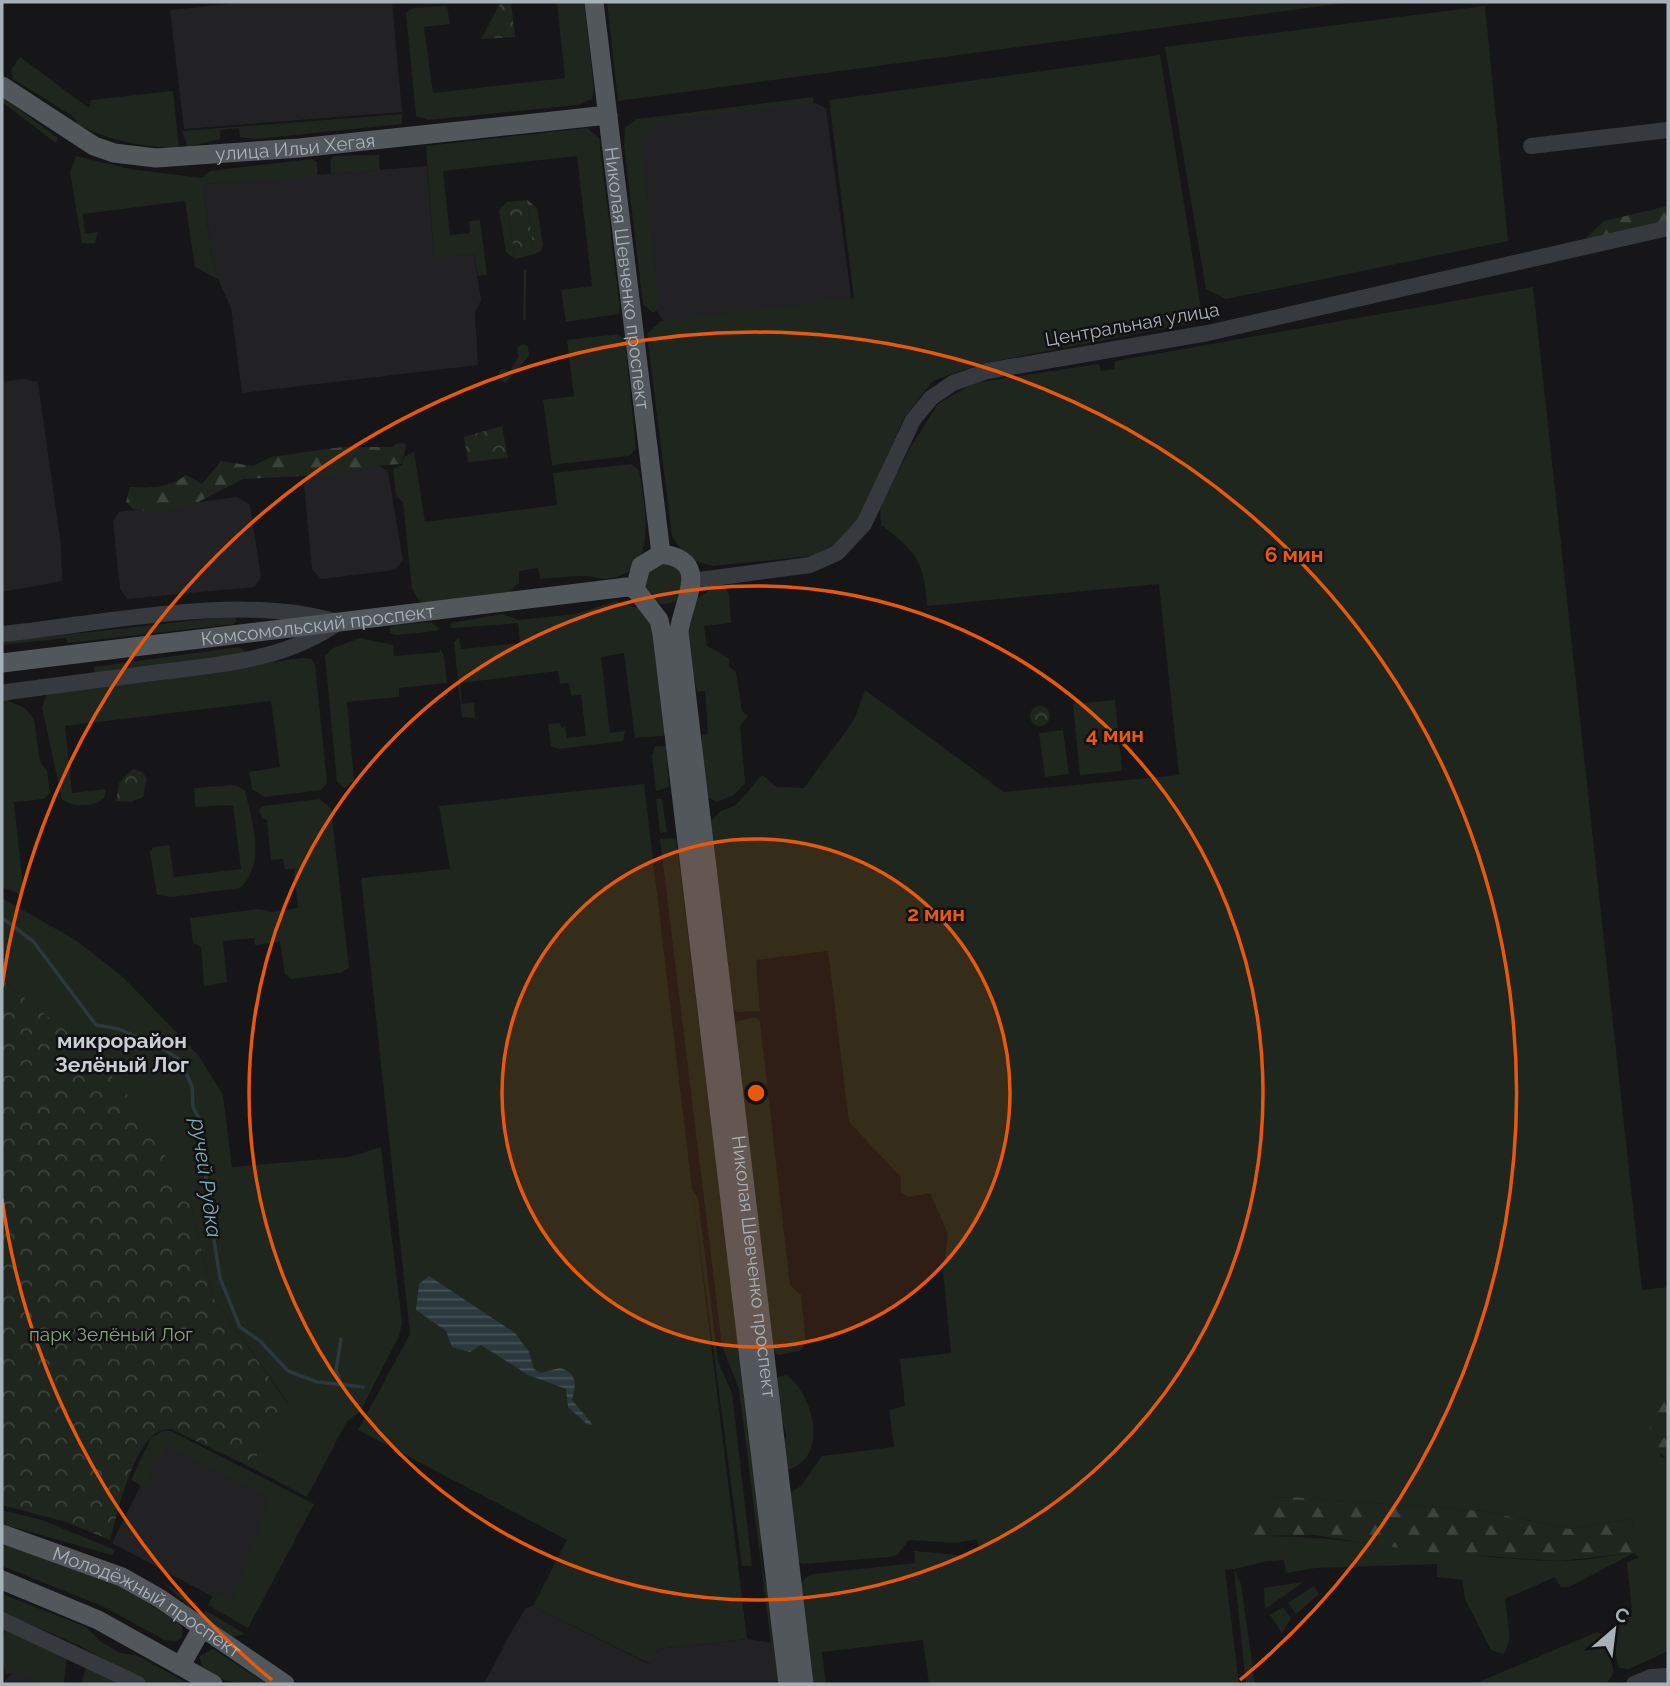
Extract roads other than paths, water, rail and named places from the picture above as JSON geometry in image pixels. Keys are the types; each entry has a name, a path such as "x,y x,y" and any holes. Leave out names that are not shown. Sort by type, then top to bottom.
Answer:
{"main road":[{"name":"Николая Шевченко проспект","path":"594,2 661,554"},
{"name":"улица Ильи Хегая","path":"2,86 94,146 114,153 156,158 299,148 608,115"},
{"path":"661,554 681,560 688,568 690,591 681,607 667,612 649,609 635,589 641,566 649,558 661,554"},
{"name":"Комсомольский проспект","path":"2,663 635,589"},
{"name":"Николая Шевченко проспект","path":"690,591 679,632 758,1365 788,1684"},
{"name":"Николая Шевченко проспект","path":"649,609 659,620 662,634 758,1365 804,1684"},
{"name":"Молодёжный проспект","path":"2,1534 122,1577 285,1684"},
{"name":"Молодёжный проспект","path":"2,1580 98,1620 213,1684"},
{"path":"181,1665 202,1628"}],"street":[{"path":"1531,146 1668,130"},
{"name":"Центральная улица","path":"690,591 810,565 837,553 864,524 914,420 931,398 954,383 987,372 1208,333 1668,228"},
{"path":"2,635 231,609 286,611 339,622"},
{"path":"2,694 242,662 293,648 318,637 339,622"},
{"path":"2,1620 138,1684"},
{"path":"1633,1684 1651,1677 1668,1676"}],"waterway":[{"name":"ручей Рудка","path":"2,918 33,941 96,1025 119,1029 162,1048 180,1060 192,1086 193,1107 200,1120 209,1208 220,1278 240,1327 260,1341 288,1371 317,1382 363,1387"},
{"name":"ручей Рудка","path":"341,1339 336,1371 341,1383"}],"district":[{"name":"микрорайон Зелёный Лог","path":"122,1053"}],"park label":[{"name":"парк Зелёный Лог","path":"111,1334"}]}
